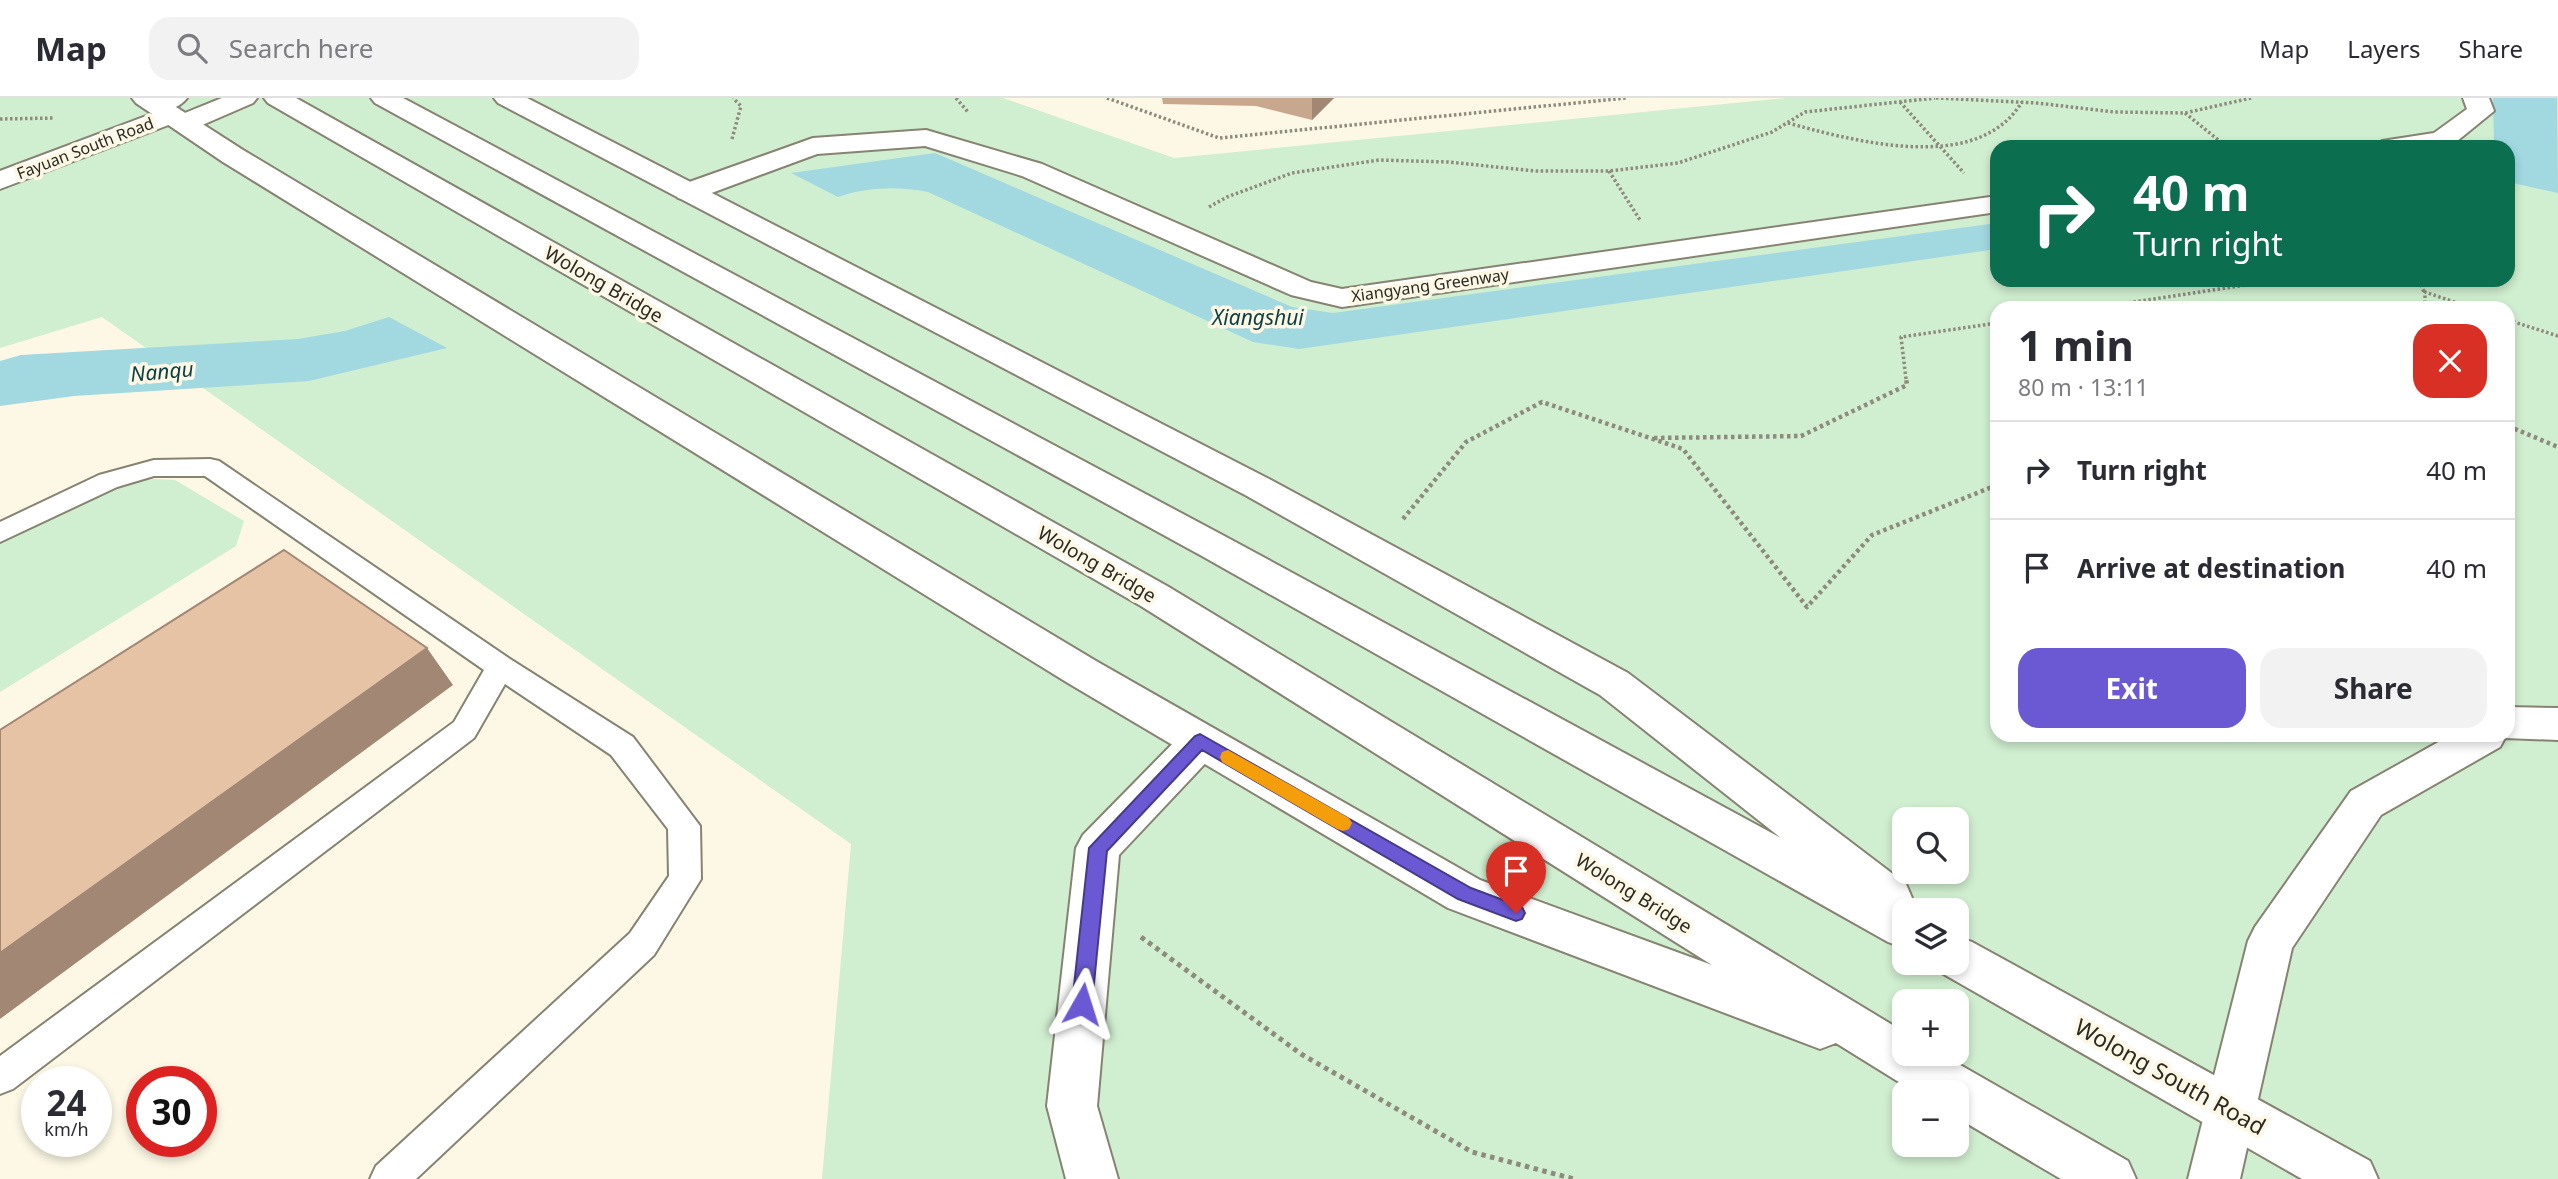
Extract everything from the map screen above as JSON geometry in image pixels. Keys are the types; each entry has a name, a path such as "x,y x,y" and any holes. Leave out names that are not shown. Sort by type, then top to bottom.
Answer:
{"main road":[{"name":"Fayuan South Road","path":"0,181 166,108 244,98"},
{"name":"Wolong Bridge","path":"277,98 1154,596 1892,1051"},
{"path":"384,98 1215,547 1892,921"},
{"path":"507,98 1259,488 1614,684 1892,899"},
{"path":"2442,140 2481,111 2476,98"},
{"path":"166,108 1070,664 1464,894 1892,1054"},
{"name":"Xiangyang Greenway","path":"688,192 813,146 926,138 1032,170 1302,289 1342,298 1990,205"},
{"path":"2515,723 2558,724"},
{"path":"1092,1179 1072,1106 1098,848 1200,741"},
{"path":"2214,1179 2271,941 2366,803 2474,742"},
{"name":"Wolong South Road","path":"1969,961 2352,1179"},
{"path":"1916,1066 2110,1179"}],"lane":[{"path":"0,533 108,481 154,468 210,467 300,545 500,667 622,746 684,826 685,878 642,944 389,1179"},
{"path":"0,1077 464,730 500,667"}],"path":[{"path":"1107,98 1219,138 1626,98"},
{"path":"1168,230 1227,197 1292,173 1379,160 1448,162 1536,171 1609,171 1678,163 1772,132 1805,112 1899,101 1936,98 2022,102 2114,112 2185,113 2251,98"},
{"path":"1899,101 1990,200"},
{"path":"1787,122 1850,140 1897,148 1940,147 1973,139 2000,127 2022,102"},
{"path":"2185,113 2218,140"},
{"path":"1609,171 1661,252"},
{"path":"2140,301 2233,287"},
{"path":"2422,287 2425,301"},
{"path":"2424,292 2451,301"},
{"path":"2515,322 2558,336"},
{"path":"1650,438 1801,436 1907,385 1901,337 1990,324"},
{"path":"1376,553 1466,442 1542,402 1684,449 1807,607 1872,535 1990,488"},
{"path":"2515,429 2558,447"},
{"path":"1092,902 1301,1054 1472,1152 1574,1179"}],"green space":[{"path":"0,98 1003,98 1174,158 1786,98 2558,98 2558,1179 822,1179 851,844 102,317 0,348"},
{"path":"175,480 244,521 236,546 0,692 0,533 108,481"}],"water":[{"path":"2493,98 2557,98 2558,193 2515,184 2515,140 2494,140"},
{"name":"Xiangshui","path":"935,153 1292,307 1333,313 1990,224 1990,250 1299,349 1253,342 928,192 882,188 838,197 791,173"},
{"name":"Nanqu","path":"389,317 447,348 309,381 74,396 0,406 0,361 21,355 298,339 345,331"}],"building":[{"path":"284,550 427,648 0,953 0,730"}],"slow traffic":[{"path":"1228,757 1343,823"}],"route":[{"path":"1082,1004 1098,848 1200,741 1464,894 1516,913"}]}
